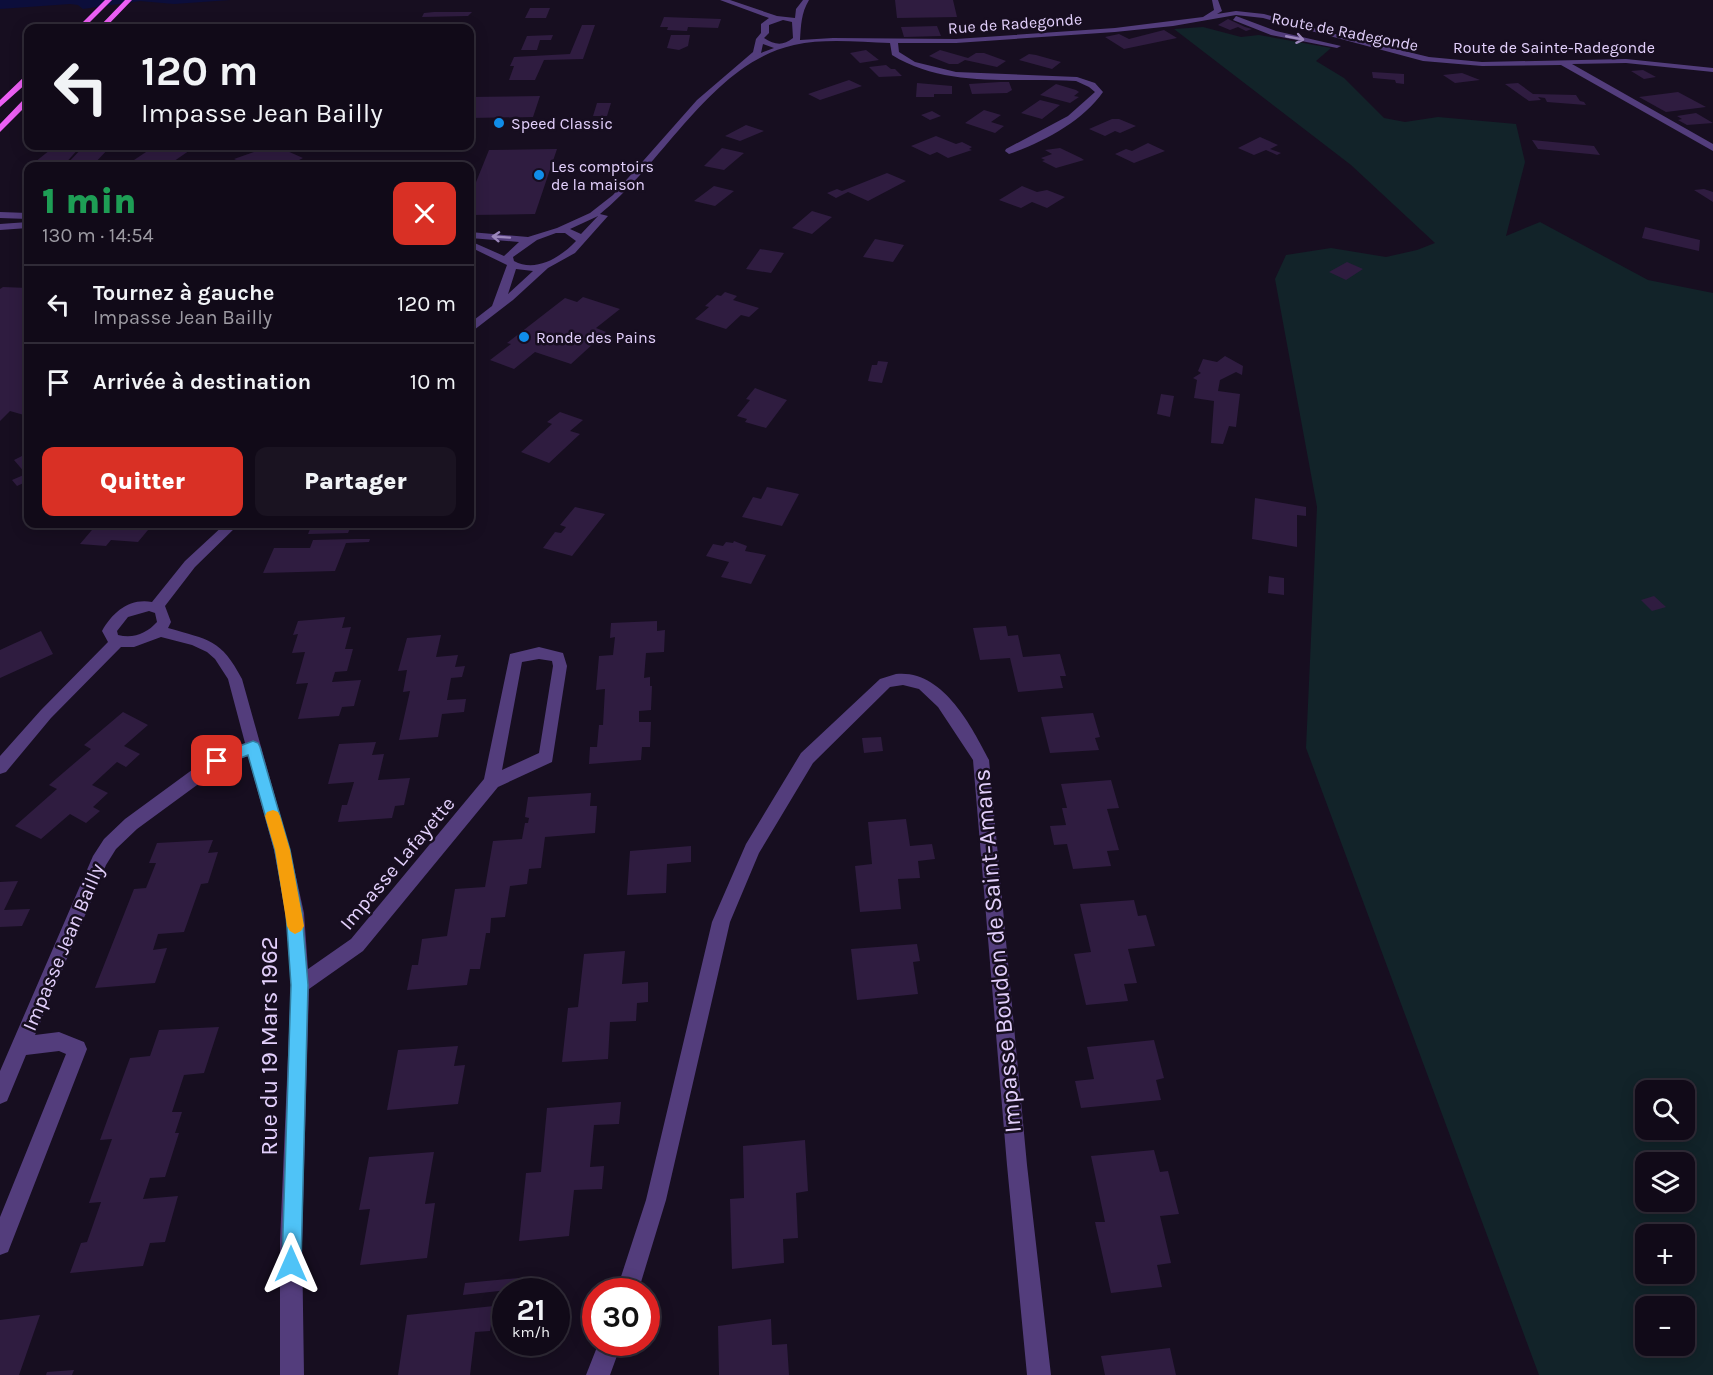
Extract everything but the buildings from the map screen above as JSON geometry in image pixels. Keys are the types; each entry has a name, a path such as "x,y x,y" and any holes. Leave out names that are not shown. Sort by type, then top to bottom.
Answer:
{"main road":[{"path":"84,24 109,0"},
{"path":"105,24 129,0"},
{"path":"0,105 24,82"},
{"path":"0,129 24,104"}],"street":[{"path":"723,0 759,20 764,30"},
{"path":"792,44 797,39 796,28 800,9 806,0"},
{"path":"1198,20 1218,12 1215,0"},
{"name":"Rue de Radegonde","path":"734,5 777,18 794,20 796,28 833,40"},
{"path":"1234,5 1242,11 1255,15"},
{"path":"474,325 544,266 578,246 587,230 600,219 616,197 700,102 757,53 760,39 765,33 766,22 800,9"},
{"name":"Route de Radegonde","path":"1198,20 1226,14 1255,15 1431,60"},
{"name":"Route de Radegonde","path":"1198,20 1235,18 1287,37 1431,60"},
{"name":"Rue de Radegonde","path":"745,65 763,54 792,44 833,40 894,42 956,40 1115,30 1198,20"},
{"path":"760,39 770,45 783,46"},
{"path":"894,42 895,53 908,63 923,69 953,74 1061,77 1092,85 1099,92 1095,100 1053,129 1009,151"},
{"name":"Route de Sainte-Radegonde","path":"1431,60 1482,64 1626,61 1713,70"},
{"path":"1564,63 1713,148"},
{"path":"493,310 504,291 511,263 510,254 532,240 593,215 616,197"},
{"path":"0,215 24,216"},
{"path":"0,227 24,225"},
{"path":"561,229 574,232 582,241"},
{"path":"474,235 532,240"},
{"path":"474,246 525,268 544,266"},
{"path":"156,607 190,564 228,528"},
{"path":"2,762 117,642 138,641 157,630 164,619 161,609 156,607 134,608 119,616 110,626 113,639 117,642"},
{"name":"Rue du 19 Mars 1962","path":"157,630 194,640 216,650 225,658 235,679 285,861 294,913 300,985 291,1242 292,1375"},
{"name":"Impasse Lafayette","path":"300,985 357,945 492,782 546,757 560,666 558,657 539,653 515,658 492,782"},
{"name":"Impasse Boudon de Saint-Amans","path":"631,1278 656,1200 721,922 752,849 807,758 885,683 899,679 916,681 940,700 962,726 981,760 1017,1165 1039,1375"},
{"name":"Impasse Jean Bailly","path":"0,1094 99,861 110,844 131,824 217,761 253,747"},
{"name":"Impasse Jean Bailly","path":"0,1244 77,1049 59,1041 21,1046"},
{"path":"598,1375 605,1356"}],"shaded area":[{"path":"0,0 230,0 174,4 140,1 83,9 78,5 70,4 0,9"},
{"path":"1203,27 1241,37 1259,35 1331,48 1316,61 1344,78 1384,118 1405,122 1438,117 1516,124 1525,162 1506,236 1540,222 1648,280 1713,293 1713,1375 1539,1375 1306,748 1317,507 1275,279 1286,255 1331,248 1386,257 1435,243 1351,165 1174,29"}],"slow traffic":[{"path":"273,816 282,850 295,926"}],"place":[{"name":"Speed Classic","path":"499,123"},
{"name":"Les comptoirs de la maison","path":"539,175"},
{"name":"Ronde des Pains","path":"524,337"}],"route":[{"path":"217,761 253,747 282,850 294,913 300,985 291,1264"}]}
